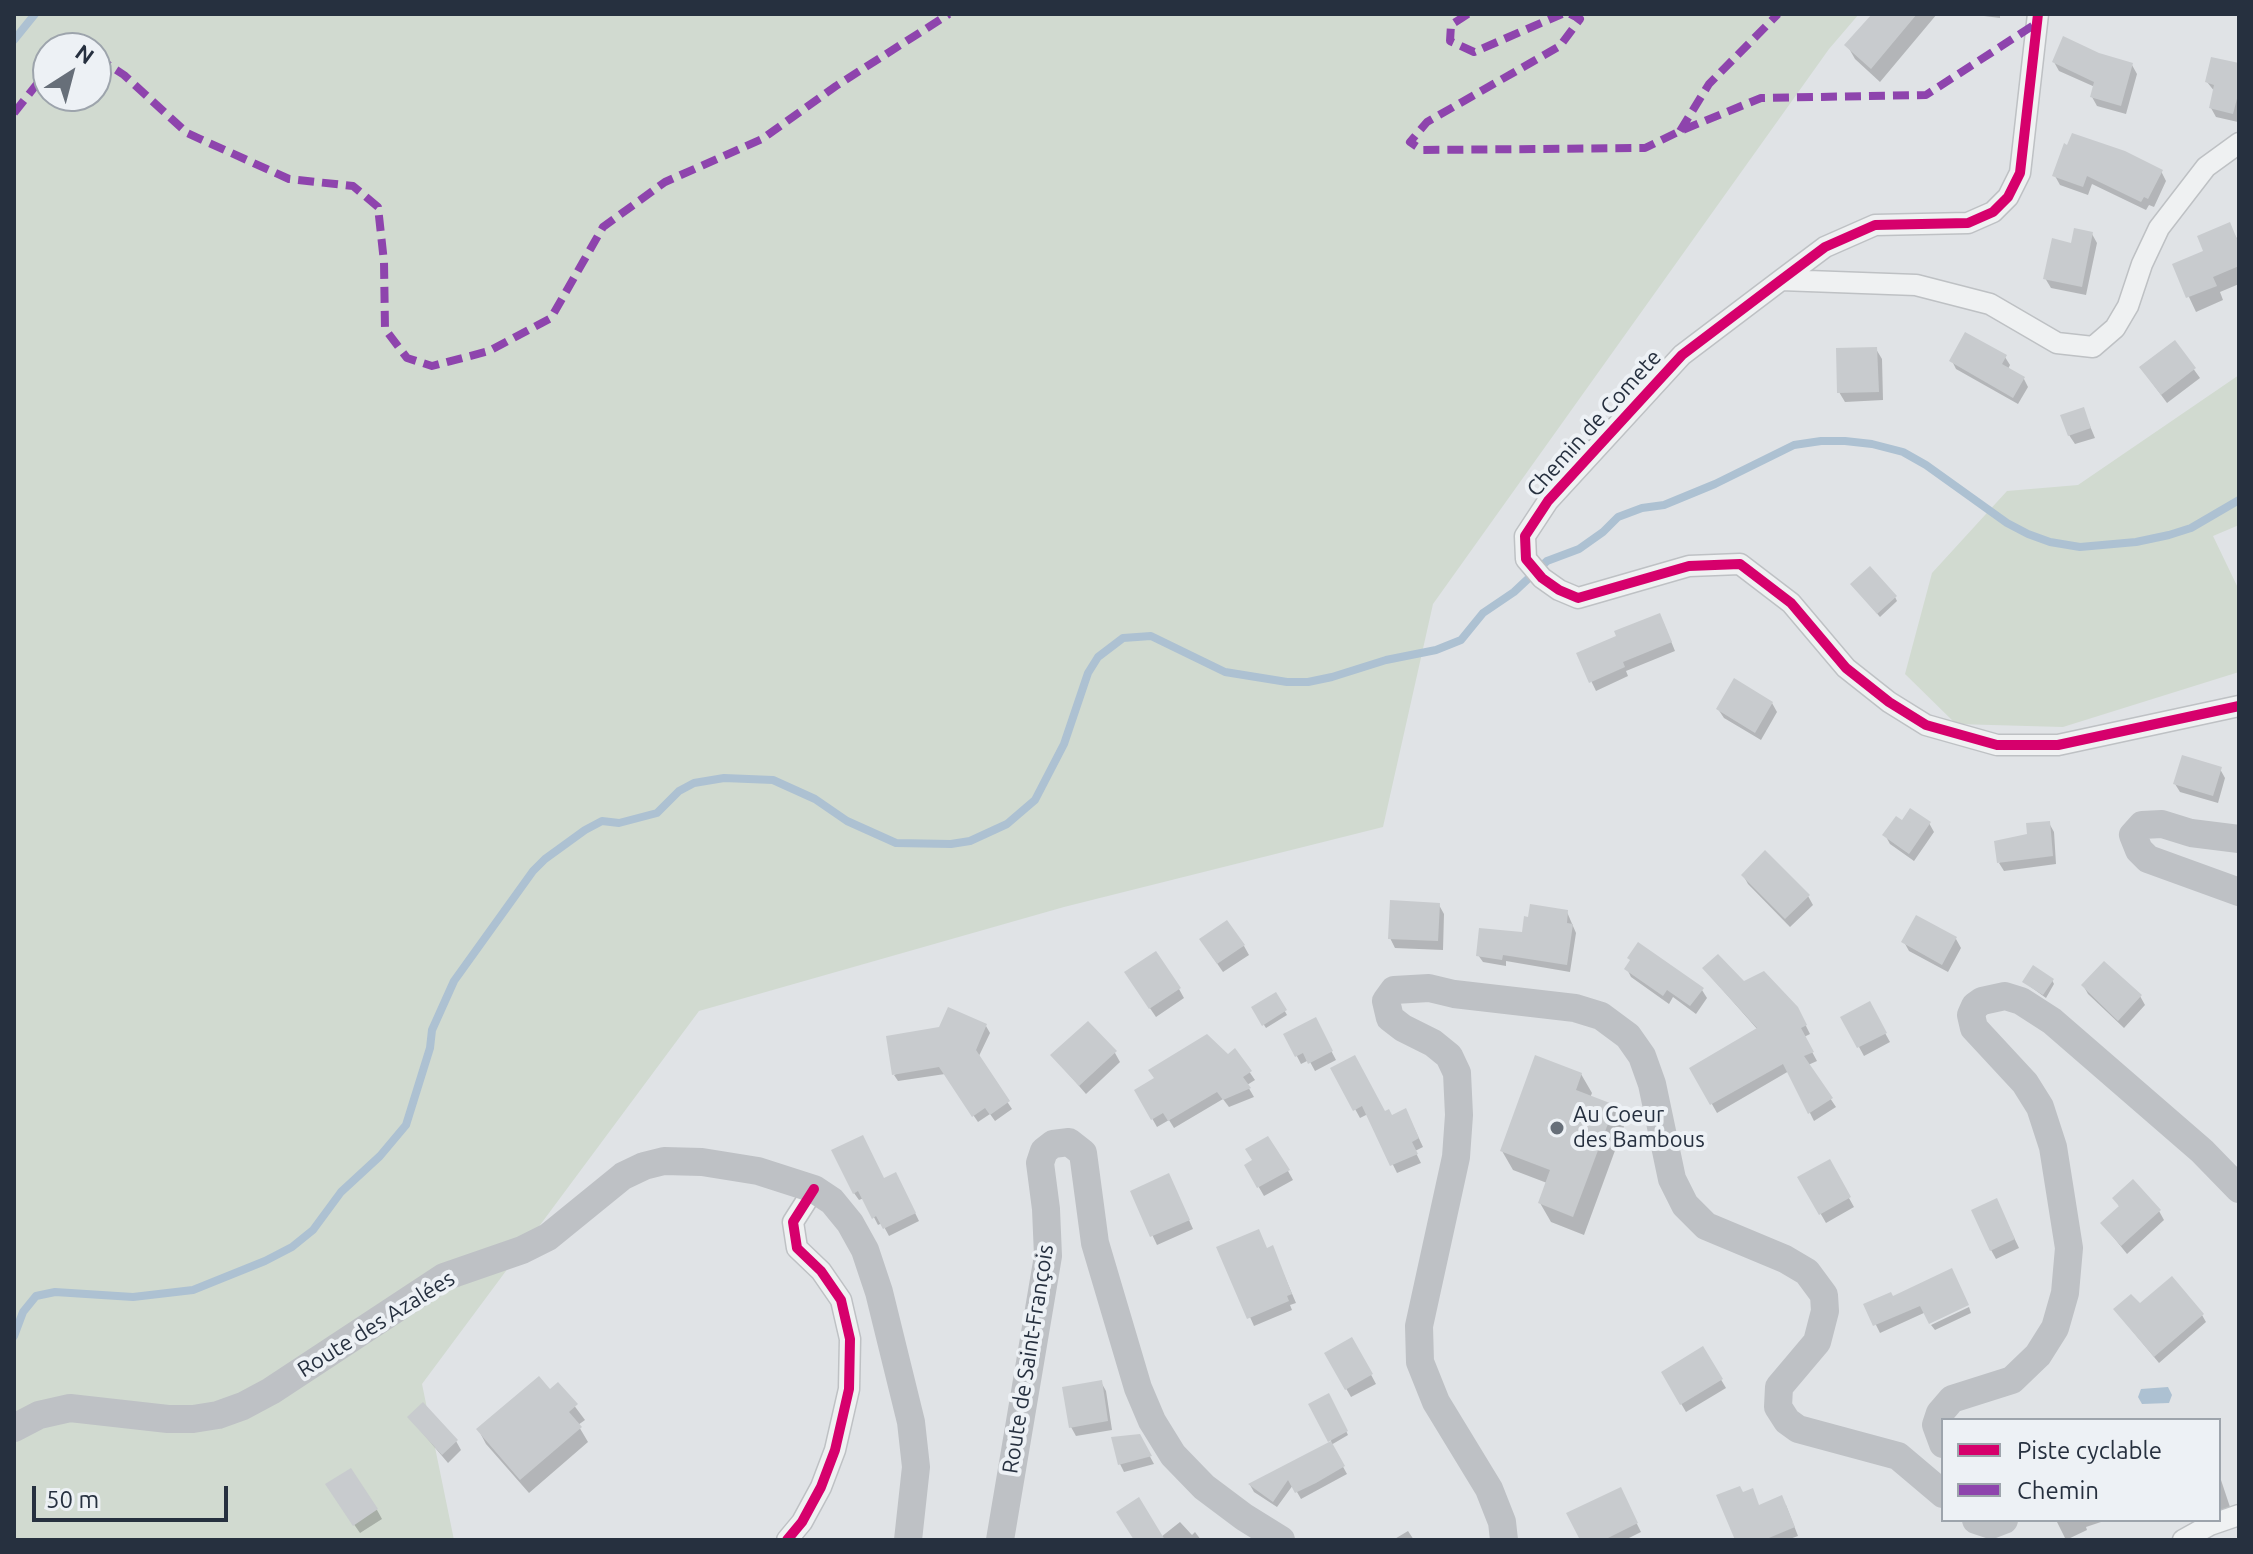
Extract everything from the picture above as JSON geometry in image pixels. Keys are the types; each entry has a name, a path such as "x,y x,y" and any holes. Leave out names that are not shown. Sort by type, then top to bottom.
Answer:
{"main road":[{"path":"2239,839 2191,833 2162,824 2142,825 2133,835 2139,850 2148,859 2239,892"},
{"path":"1504,1540 1502,1522 1489,1489 1436,1402 1420,1362 1419,1326 1456,1157 1459,1115 1457,1073 1449,1056 1390,1018 1386,1001 1394,990 1429,988 1454,994 1575,1008 1601,1016 1628,1036 1642,1056 1652,1084 1672,1179 1685,1205 1706,1226 1785,1259 1807,1272 1824,1295 1825,1311 1817,1342 1779,1387 1778,1407 1787,1421 1798,1429 1898,1456 1941,1492"},
{"path":"1941,1439 1936,1425 1940,1413 1952,1399 2012,1380 2038,1355 2055,1328 2065,1293 2069,1248 2053,1147 2040,1107 2025,1083 1974,1028 1971,1015 1975,1006 1982,1001 2005,996 2021,1001 2052,1021 2202,1151 2239,1189"},
{"name":"Route de Saint-François","path":"1000,1540 1048,1256 1040,1163 1044,1151 1053,1144 1069,1142 1083,1153 1095,1243 1138,1388 1152,1421 1173,1455 1204,1487 1281,1540"},
{"name":"Route des Azalées","path":"14,1428 39,1415 70,1408 193,1419 218,1415 243,1406 271,1391 444,1277 522,1250 548,1237 623,1176 644,1166 664,1161 702,1162 758,1171 814,1189"},
{"path":"814,1189 832,1201 850,1223 865,1250 879,1292 911,1422 916,1467 908,1540"}],"street":[{"name":"Chemin de Comete","path":"2038,14 2020,173 2008,197 1993,212 1968,223 1875,225 1825,247 1781,280 1682,355 1589,456 1548,501 1525,536 1526,559 1542,578 1578,598 1689,566 1740,564 1791,603 1846,668 1889,702 1926,725 1997,745 2058,745 2239,706"},
{"path":"1781,280 1916,285 1990,304 2057,343 2093,347 2115,328 2128,306 2142,264 2159,228 2206,167 2239,143"},
{"path":"787,1540 802,1522 821,1487 835,1450 849,1389 850,1339 841,1300 821,1271 797,1248 793,1222 814,1189"},
{"path":"2183,1540 2219,1522"}],"shaded area":[{"path":"14,14 1859,14 1829,49 1433,604 1383,827 1064,907 699,1011 422,1384 454,1540 14,1540"},
{"path":"2239,375 2239,525 2213,536 2239,590 2239,672 2063,727 1956,724 1905,674 1932,573 2007,491 2078,485"}],"water":[{"path":"2168,1387 2172,1395 2169,1403 2142,1404 2138,1397 2141,1389"}],"building":[{"path":"1872,14 1917,14 1871,69 1844,45"},
{"path":"2063,36 2099,53 2133,63 2121,106 2090,97 2094,82 2052,62"},
{"path":"2211,57 2239,63 2239,91 2233,114 2209,108 2214,85 2205,82"},
{"path":"2072,133 2125,151 2163,170 2148,199 2144,197 2141,202 2087,176 2083,187 2052,176 2064,143 2067,145"},
{"path":"2230,222 2239,244 2239,266 2213,277 2217,286 2186,298 2172,264 2203,251 2197,236"},
{"path":"2074,228 2093,232 2082,287 2043,279 2052,238 2071,243"},
{"path":"1965,332 2007,355 2002,364 2025,377 2013,398 1949,361"},
{"path":"2175,340 2196,368 2161,395 2139,367"},
{"path":"1877,347 1879,392 1837,393 1836,348"},
{"path":"2084,407 2091,428 2068,436 2060,415"},
{"path":"1870,566 1897,596 1877,614 1850,584"},
{"path":"1660,613 1672,642 1623,662 1625,667 1589,683 1576,653 1616,636 1614,631"},
{"path":"1734,678 1773,702 1755,733 1716,709"},
{"path":"2182,755 2222,767 2213,796 2173,784"},
{"path":"1910,808 1931,822 1909,854 1882,835 1896,816 1902,820"},
{"path":"2050,821 2053,856 1997,863 1994,841 2027,834 2026,823"},
{"path":"1765,850 1810,895 1785,919 1741,875"},
{"path":"1390,900 1440,903 1438,941 1388,939"},
{"path":"1530,904 1568,910 1567,923 1573,924 1567,965 1503,955 1502,960 1476,956 1479,928 1522,932 1524,916 1528,917"},
{"path":"1916,915 1957,937 1942,965 1901,942"},
{"path":"1227,920 1245,945 1217,964 1199,939"},
{"path":"1638,942 1704,988 1690,1006 1667,990 1663,996 1624,969 1630,960 1627,958"},
{"path":"1156,951 1181,988 1149,1009 1124,972"},
{"path":"1718,954 1744,981 1764,971 1798,1007 1807,1025 1801,1028 1814,1052 1804,1056 1833,1098 1808,1114 1783,1064 1710,1105 1689,1068 1757,1028 1702,968"},
{"path":"2104,961 2142,995 2118,1021 2081,985"},
{"path":"2033,965 2054,979 2043,995 2022,982"},
{"path":"1276,992 1287,1010 1262,1026 1251,1007"},
{"path":"1870,1001 1887,1033 1857,1048 1840,1017"},
{"path":"948,1007 987,1024 976,1050 1010,1101 990,1115 985,1108 972,1117 939,1067 892,1075 886,1036 939,1027"},
{"path":"1316,1017 1333,1051 1308,1064 1303,1053 1295,1057 1283,1034"},
{"path":"1088,1021 1117,1051 1079,1086 1050,1055"},
{"path":"1207,1034 1228,1054 1235,1048 1252,1071 1243,1077 1251,1088 1223,1100 1217,1092 1168,1121 1163,1113 1151,1120 1134,1090 1154,1078 1148,1070"},
{"path":"1355,1055 1385,1111 1389,1109 1392,1115 1406,1108 1419,1138 1412,1142 1418,1154 1390,1166 1362,1106 1353,1111 1330,1068"},
{"name":"Au Coeur des Bambous","path":"1535,1055 1582,1073 1576,1090 1615,1105 1573,1217 1538,1203 1550,1170 1500,1151"},
{"path":"863,1135 884,1178 896,1172 916,1213 883,1229 876,1216 872,1219 858,1191 853,1194 831,1150"},
{"path":"1268,1136 1290,1170 1257,1188 1244,1165 1252,1160 1245,1149"},
{"path":"1830,1159 1851,1197 1819,1215 1797,1177"},
{"path":"1169,1173 1190,1220 1150,1237 1130,1191"},
{"path":"2133,1179 2161,1210 2121,1246 2100,1223 2119,1206 2112,1198"},
{"path":"1997,1198 2015,1239 1990,1251 1971,1210"},
{"path":"1259,1229 1267,1248 1273,1245 1292,1294 1287,1296 1289,1301 1247,1319 1216,1247"},
{"path":"1952,1268 1969,1305 1929,1324 1920,1306 1873,1326 1863,1304 1891,1292 1893,1296"},
{"path":"2172,1276 2204,1314 2154,1357 2113,1309 2131,1294 2140,1303"},
{"path":"1352,1337 1373,1374 1345,1390 1324,1353"},
{"path":"1703,1346 1723,1379 1680,1405 1661,1372"},
{"path":"539,1376 550,1389 558,1382 578,1404 569,1412 582,1427 520,1480 476,1429"},
{"path":"1102,1380 1108,1421 1069,1428 1062,1387"},
{"path":"1329,1393 1348,1431 1328,1442 1308,1404"},
{"path":"423,1402 458,1440 442,1455 407,1417"},
{"path":"1140,1434 1152,1456 1118,1465 1111,1437"},
{"path":"1331,1441 1345,1466 1316,1483 1295,1493 1288,1480 1273,1502 1248,1484"},
{"path":"351,1468 378,1509 353,1526 325,1484"},
{"path":"1740,1486 1743,1492 1753,1488 1759,1505 1782,1495 1795,1527 1764,1540 1735,1540 1716,1495"},
{"path":"1621,1487 1638,1523 1604,1540 1580,1540 1566,1513"},
{"path":"1139,1497 1165,1540 1134,1540 1116,1512"}],"waterway":[{"path":"14,40 35,14"},
{"path":"14,1336 23,1312 36,1296 55,1292 133,1297 193,1290 265,1261 292,1247 313,1230 341,1192 380,1156 406,1125 430,1048 432,1030 454,981 533,871 585,830 602,821 619,823 657,813 679,791 694,783 724,778 773,780 815,799 847,821 896,843 951,844 970,841 1007,824 1035,800 1064,744 1088,673 1098,657 1123,638 1151,636 1225,672 1287,682 1332,677 1386,660 1436,650 1461,640 1483,613 1514,592 1547,561 1579,549 1618,517 1642,508 1664,505 1794,445 1845,441 1903,452 2007,523 2050,542 2080,547 2136,542 2169,535 2191,528 2239,500"}],"marked path":[{"path":"112,67 187,133 289,179 353,186 378,207 384,262 385,329 407,358 432,366 489,351 551,318 603,227 665,182 762,139 836,86 949,14"},
{"path":"1468,14 1451,25 1450,41 1474,52 1562,14"},
{"path":"1570,14 1580,19 1560,46 1427,122 1410,142 1422,150 1645,148 1761,98 1926,95 2037,23"},
{"path":"1680,131 1709,84 1778,14"},
{"path":"14,113 32,90"}],"cycle path":[{"path":"2038,14 2020,173 2008,197 1993,212 1968,223 1875,225 1825,247 1781,280 1682,355 1548,501 1525,536 1526,559 1542,578 1578,598 1689,566 1740,564 1791,603 1846,668 1889,702 1926,725 1997,745 2058,745 2239,706"},
{"path":"787,1540 802,1522 821,1487 835,1450 849,1389 850,1339 841,1300 821,1271 797,1248 793,1222 814,1189"}],"place":[{"name":"Au Coeur des Bambous","path":"1557,1128"}]}
